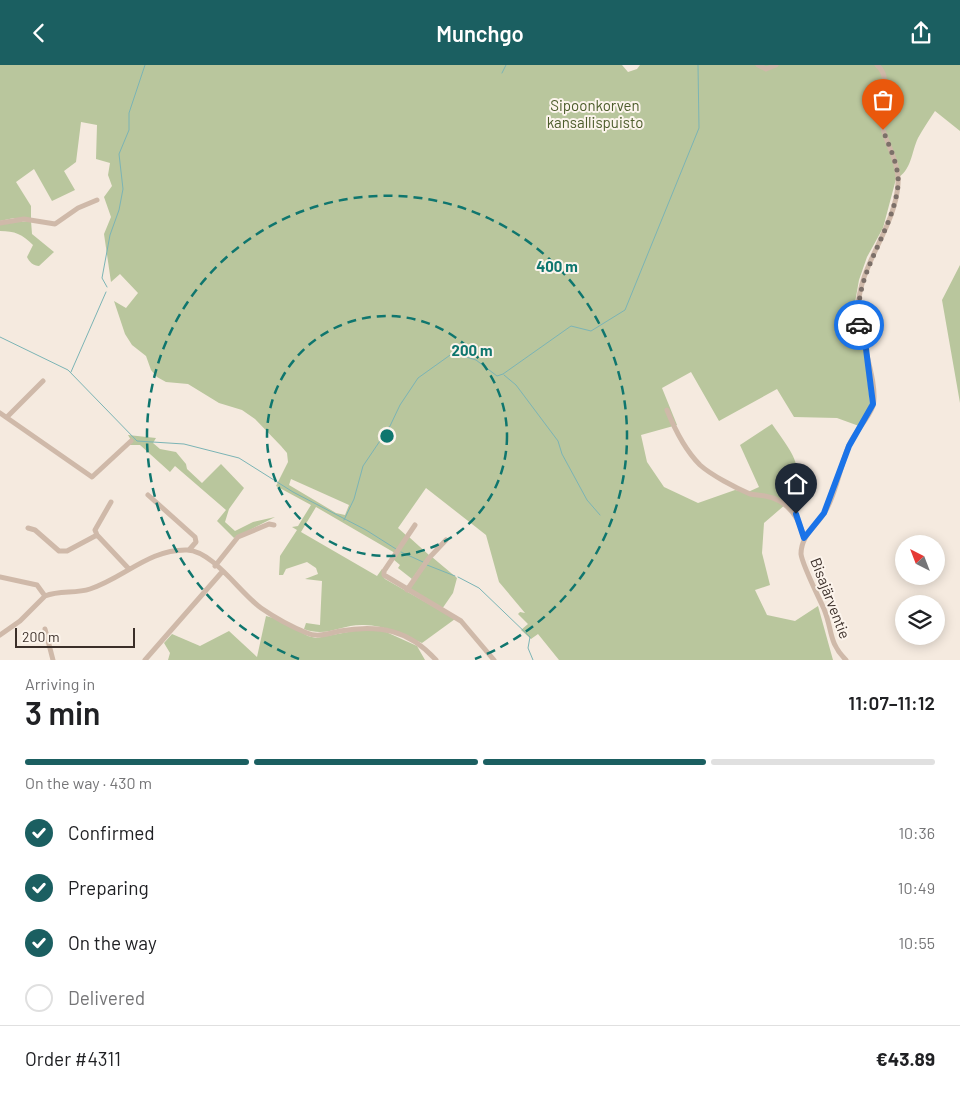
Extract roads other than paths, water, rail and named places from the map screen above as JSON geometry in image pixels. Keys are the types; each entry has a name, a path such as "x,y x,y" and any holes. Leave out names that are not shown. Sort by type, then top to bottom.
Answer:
{"street":[{"path":"758,65 766,69 776,65"},
{"path":"804,538 824,513 849,446 873,404 858,308 862,280 889,223 898,185 897,172 880,119 885,80 876,65"},
{"path":"0,223 30,219 55,224 78,208 97,200"},
{"path":"6,417 43,381"},
{"name":"Bisajärventie","path":"667,410 687,449 701,466 752,495 767,496 789,507 796,514 804,538 801,556 828,619 832,641 846,660"},
{"path":"0,413 92,477 131,441"},
{"path":"148,495 195,537 196,542 189,550"},
{"path":"111,502 96,525 97,535 129,569"},
{"path":"215,566 238,537 269,523 274,525"},
{"path":"415,525 384,571 386,578 461,621 494,660"},
{"path":"28,528 35,530 59,551 67,551 97,535"},
{"path":"407,590 429,558 446,540"},
{"path":"0,635 20,621 45,596 57,592 88,590 159,554 189,550 203,555 261,608 309,634 319,636 364,627 381,628 422,646 436,660"},
{"path":"145,660 222,572"},
{"path":"0,577 37,585 45,596"},
{"path":"45,629 53,660"}],"waterway":[{"path":"107,287 102,278 110,235 119,210 123,189 119,154 129,130 129,113 145,65"},
{"path":"502,73 506,65"},
{"path":"344,520 354,499 363,466 390,426 400,405 418,378 453,353 476,360 497,376 503,374 571,326 591,331 625,310 699,128 698,65"},
{"path":"71,372 106,292"},
{"path":"0,337 68,370 137,441 184,444 239,458 293,492 366,530 396,549"},
{"path":"504,375 516,385 558,441 562,454 587,500 600,515"},
{"path":"401,552 423,562"},
{"path":"427,565 455,576"},
{"path":"458,577 479,588 530,637 528,648 533,660"}],"park label":[{"name":"Sipoonkorven kansallispuisto","path":"595,114"}]}
